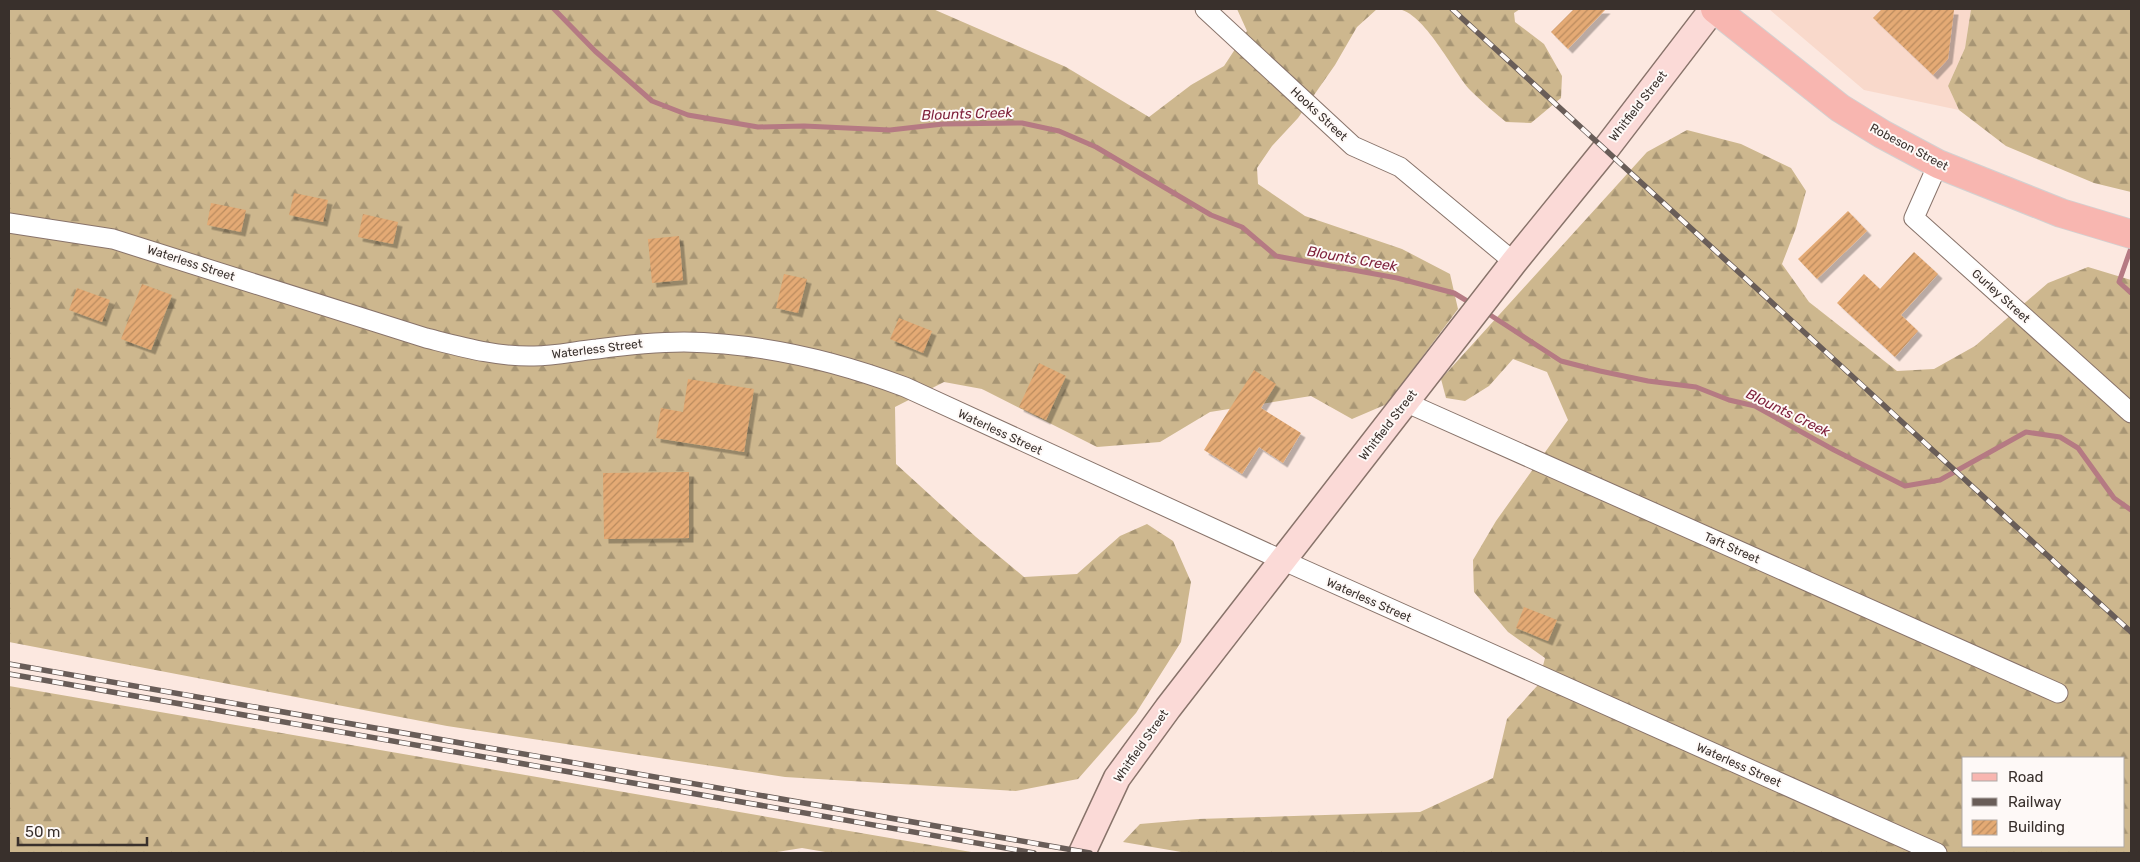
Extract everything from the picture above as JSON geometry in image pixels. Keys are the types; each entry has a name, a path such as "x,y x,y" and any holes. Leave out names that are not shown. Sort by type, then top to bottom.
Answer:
{"main road":[{"name":"Whitfield Street","path":"1082,853 1117,778 1168,708 1514,262 1605,150 1714,9"},
{"name":"Robeson Street","path":"1714,9 1840,108 1938,164 2061,213 2131,234"}],"street":[{"name":"Hooks Street","path":"1205,9 1353,146 1400,167 1514,262"},
{"name":"Gurley Street","path":"1938,164 1914,218 2131,413"},
{"name":"Waterless Street","path":"9,223 112,238 426,338 472,350 502,355 534,356 641,344 684,342 730,344 765,348 819,359 861,371 905,387 1282,560 1937,853"},
{"name":"Taft Street","path":"1405,402 2058,693"}],"shaded area":[{"path":"1769,9 1971,9 1965,48 1948,86 1959,110 1864,90"}],"green space":[{"path":"9,9 933,9 1066,67 1149,117 1191,85 1224,66 1247,31 1237,9 1377,9 1357,27 1335,65 1298,118 1272,146 1257,168 1258,184 1305,216 1402,249 1450,274 1458,309 1387,404 1352,419 1311,396 1210,412 1160,442 1097,447 982,389 944,382 895,407 896,464 976,537 1024,577 1077,574 1120,536 1147,524 1173,541 1191,582 1181,642 1136,713 1078,779 1016,791 785,777 447,726 9,642"},
{"path":"1397,9 1520,9 1514,13 1515,22 1544,44 1562,76 1561,98 1531,123 1506,122 1471,91 1428,31 1407,12"},
{"path":"1971,9 2131,9 2131,192 2094,183 2006,146 1959,110 1948,86 1965,48"},
{"path":"1687,130 1741,144 1791,168 1806,191 1796,228 1782,264 1809,302 1897,371 1934,369 1975,346 2048,283 2088,267 2131,280 2131,853 1187,853 1123,842 1140,824 1198,819 1420,812 1493,778 1507,719 1538,685 1545,658 1508,632 1474,592 1473,560 1496,521 1568,420 1547,372 1513,359 1489,386 1465,401 1446,398 1441,379 1647,152"},
{"path":"9,686 977,853 831,853 802,848 771,853 9,853"}],"building":[{"path":"1574,9 1606,9 1568,49 1551,32"},
{"path":"1882,9 1954,10 1948,59 1933,75 1873,18"},
{"path":"294,193 328,200 323,222 289,215"},
{"path":"211,203 246,210 241,232 207,225"},
{"path":"1848,211 1867,231 1817,279 1798,259"},
{"path":"363,214 398,222 393,244 358,237"},
{"path":"679,236 683,280 652,283 648,239"},
{"path":"1914,252 1938,274 1901,315 1918,331 1895,357 1837,303 1864,274 1880,289"},
{"path":"784,274 807,279 798,313 776,308"},
{"path":"142,284 172,295 151,350 121,339"},
{"path":"77,288 110,300 102,322 69,310"},
{"path":"899,318 932,331 923,353 890,339"},
{"path":"1039,363 1066,376 1046,420 1019,407"},
{"path":"1254,370 1276,384 1261,408 1301,433 1283,463 1259,447 1242,474 1204,450"},
{"path":"688,379 754,389 744,452 656,438 661,408 683,412"},
{"path":"689,472 689,538 604,539 603,473"},
{"path":"1524,607 1557,620 1548,641 1516,628"}],"waterway":[{"name":"Blounts Creek","path":"554,9 595,51 652,101 688,115 758,127 804,126 890,130 943,124 1022,123 1059,131 1096,147 1211,215 1242,227 1276,256 1397,278 1454,293 1472,304"},
{"path":"2131,248 2119,282 2131,293"},
{"name":"Blounts Creek","path":"1484,311 1561,361 1648,381 1696,387 1729,400 1755,406 1834,450 1905,486 1940,480 2026,432 2060,437 2078,448 2114,498 2131,510"}],"railway":[{"path":"1452,9 2131,632"},
{"path":"9,664 1090,853"},
{"path":"9,674 1034,853"}]}
